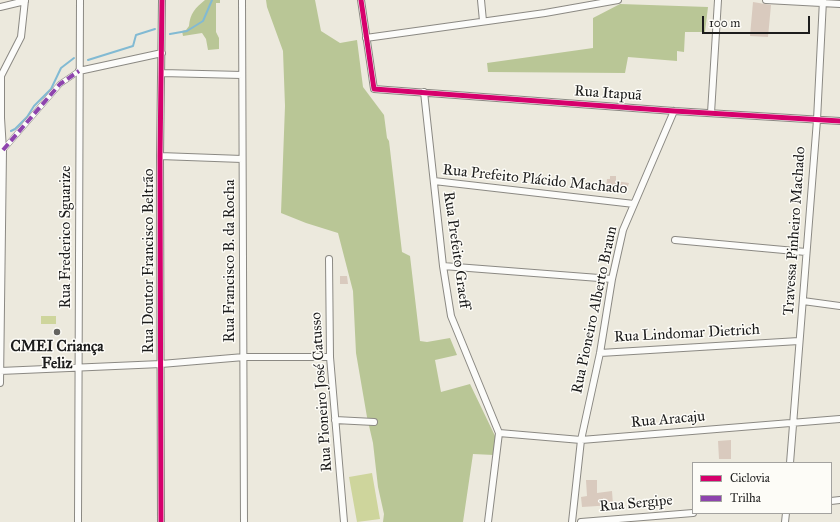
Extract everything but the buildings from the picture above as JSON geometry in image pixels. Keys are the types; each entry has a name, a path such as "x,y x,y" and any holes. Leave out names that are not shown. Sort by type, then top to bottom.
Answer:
{"street":[{"path":"0,7 25,0 21,37 1,76 3,150 0,383"},
{"name":"Rua Frederico Sguarize","path":"78,522 80,0"},
{"name":"Rua Doutor Francisco Beltrão","path":"161,522 160,156 162,0"},
{"name":"Rua Francisco B. da Rocha","path":"242,0 244,522"},
{"path":"361,0 366,38 545,13 618,0"},
{"path":"481,0 483,21"},
{"path":"711,113 718,0"},
{"path":"766,0 823,1 840,4"},
{"name":"Travessa Pinheiro Machado","path":"790,462 817,120 823,1"},
{"name":"Rua Itapuã","path":"366,38 374,89 674,111 840,121"},
{"path":"3,150 60,84 79,71 162,53"},
{"path":"162,73 242,75"},
{"name":"Rua Prefeito Graeff","path":"424,92 443,266 451,316 499,433 488,522"},
{"name":"Rua Pioneiro Alberto Braun","path":"572,522 581,440 600,352 612,279 623,230 674,111"},
{"path":"160,156 242,159"},
{"name":"Rua Prefeito Plácido Machado","path":"434,181 634,204"},
{"path":"675,240 806,252"},
{"name":"Rua Pioneiro José Catusso","path":"329,259 330,357 344,522"},
{"path":"443,266 612,279"},
{"path":"803,301 840,306"},
{"name":"Rua Lindomar Dietrich","path":"600,352 799,341"},
{"path":"0,371 161,364 244,357 330,357"},
{"name":"Rua Aracaju","path":"499,433 581,440 840,419"},
{"path":"335,420 374,422"},
{"name":"Rua Sergipe","path":"581,522 692,513"}],"green space":[{"path":"205,0 220,0 220,3 216,3 216,32 219,38 219,49 208,50 206,39 202,33 183,36 182,31 186,30 189,26 194,12"},
{"path":"266,0 315,0 321,31 340,43 357,40 363,87 384,115 387,138 389,141 402,252 410,256 420,341 427,342 450,338 457,355 435,360 441,392 470,384 496,438 494,455 473,454 463,522 383,522 384,514 378,487 373,443 356,353 353,291 338,233 281,213 285,106 283,51 267,7"},
{"path":"620,4 708,7 705,32 685,32 684,52 677,51 677,61 628,57 625,73 488,72 487,63 593,48 593,18"},
{"path":"41,316 56,316 56,324 41,324"},
{"path":"372,473 380,519 357,522 349,477"}],"waterway":[{"path":"170,34 187,31 203,21 212,0"},
{"path":"88,60 133,46 136,35 155,29"},
{"path":"11,131 27,117 34,106 51,89 61,68 74,58"}],"marked path":[{"path":"3,150 60,84 79,71"}],"cycle path":[{"path":"161,522 160,156 162,0"},
{"path":"361,0 374,89 674,111 840,121"}],"place":[{"name":"CMEI Criança Feliz","path":"57,332"}]}
